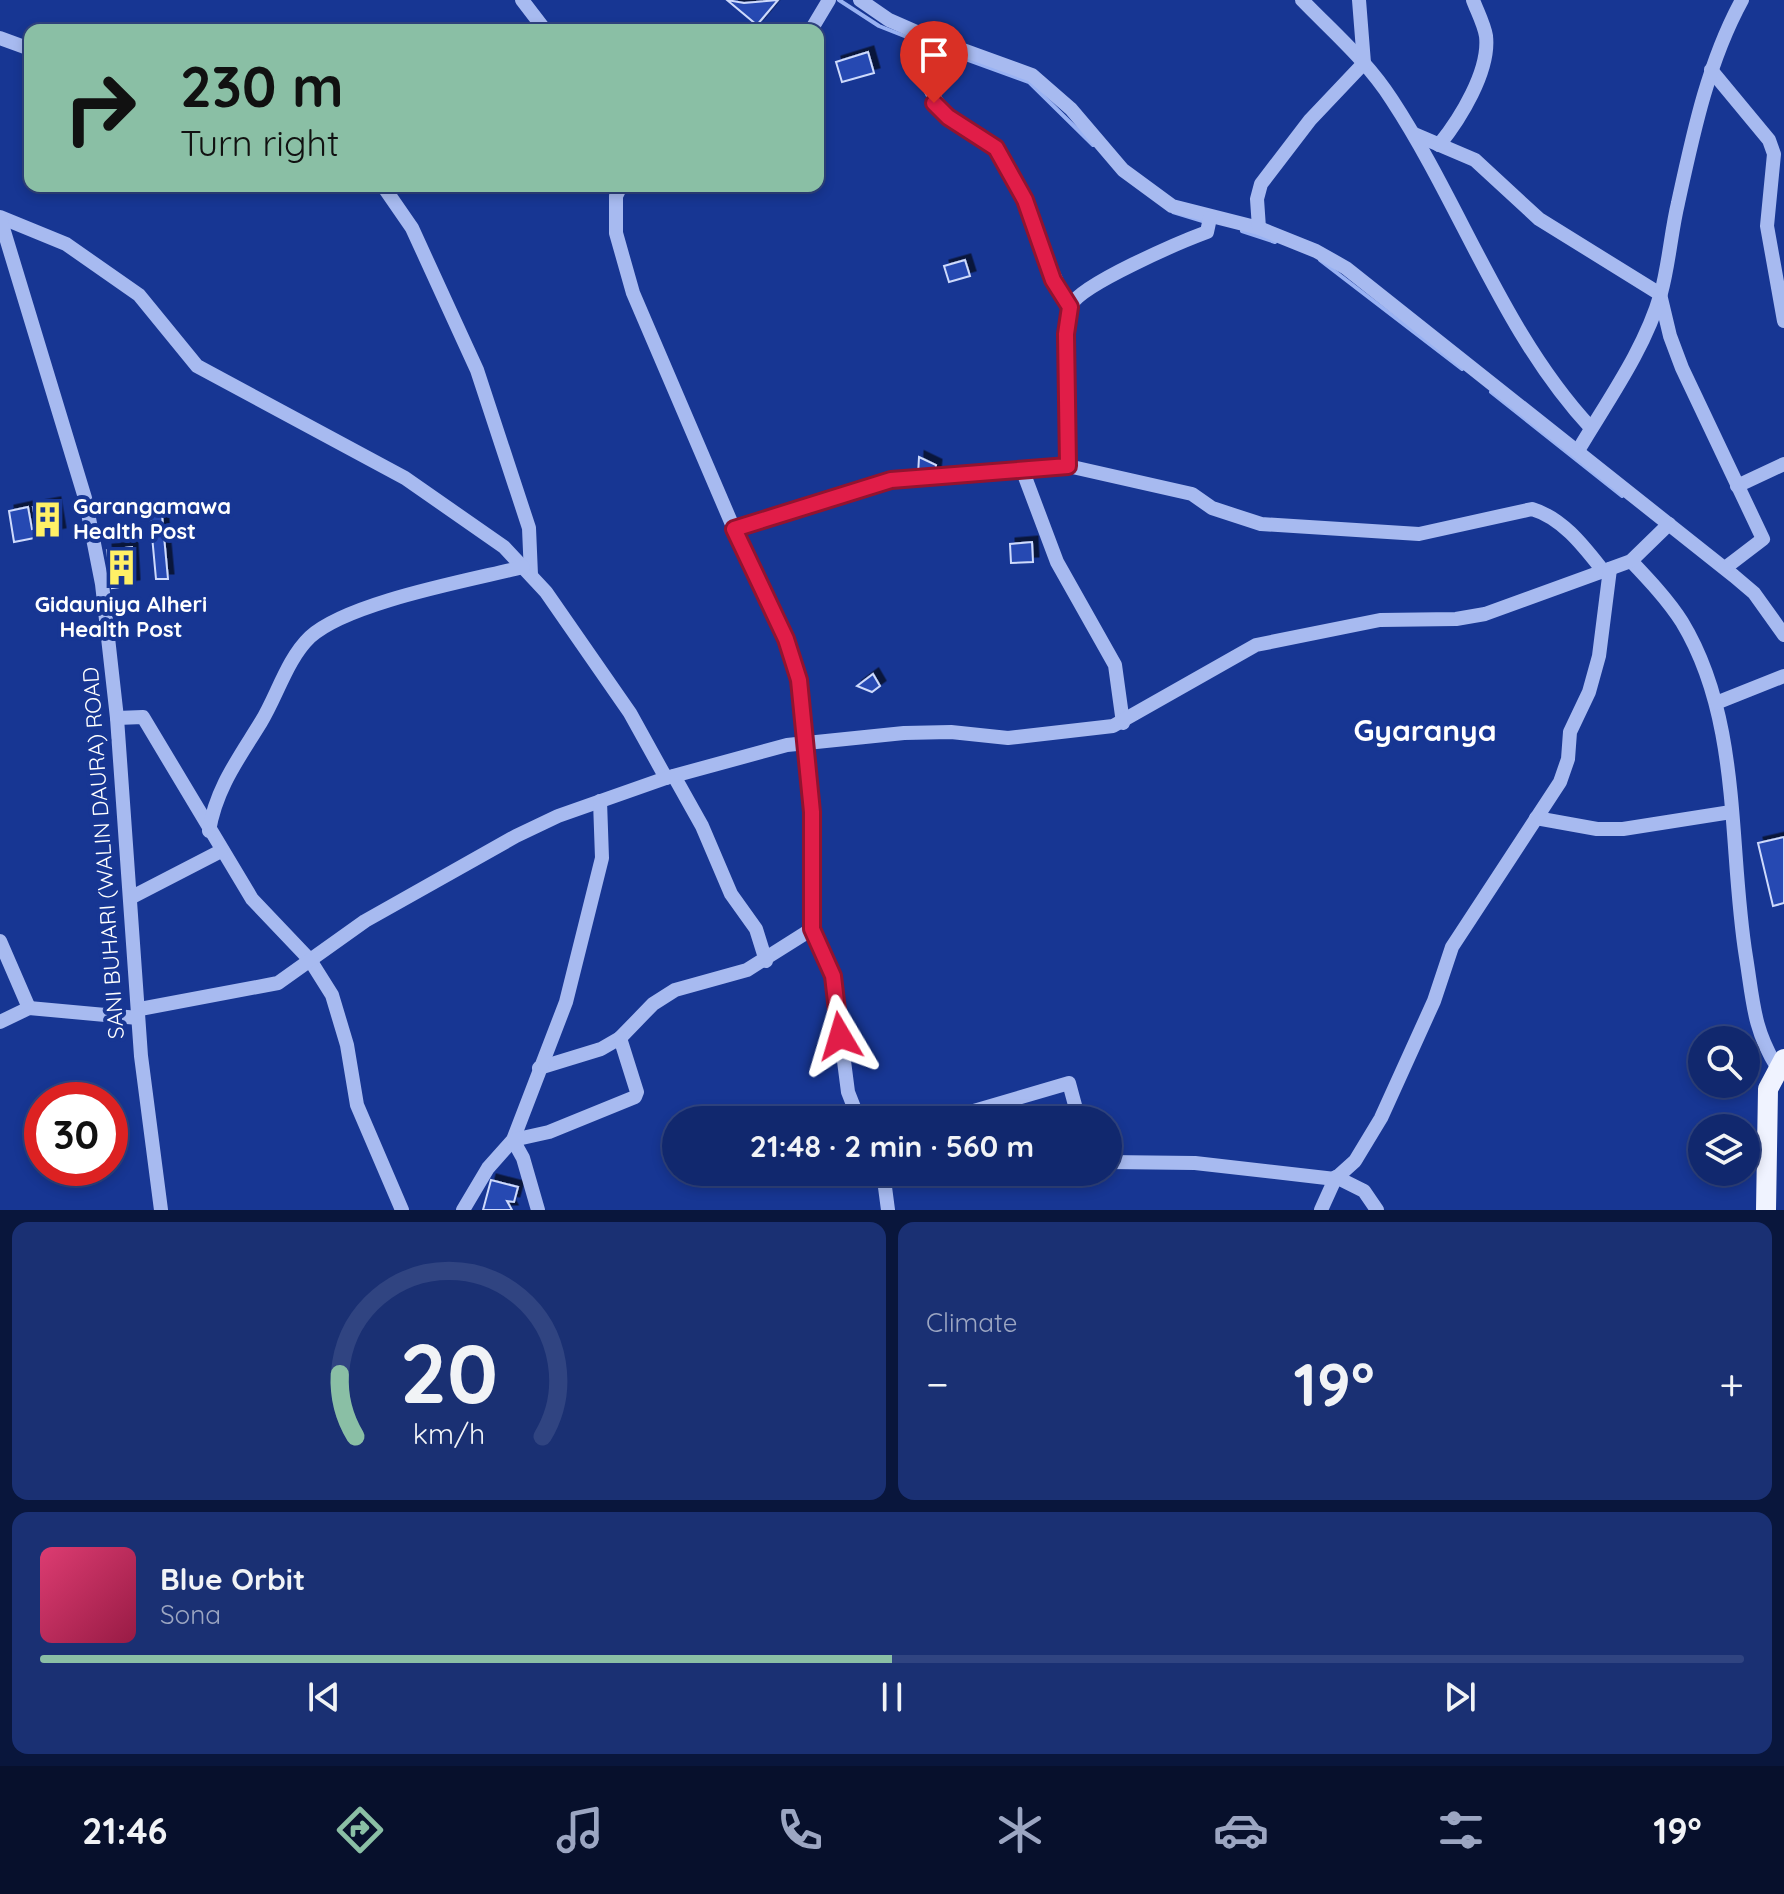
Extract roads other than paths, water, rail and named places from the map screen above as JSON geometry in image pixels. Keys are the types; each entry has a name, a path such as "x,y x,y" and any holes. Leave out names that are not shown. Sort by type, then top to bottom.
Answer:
{"main road":[{"path":"1766,1210 1768,1089 1781,1063"}],"street":[{"path":"522,0 540,24"},
{"path":"860,0 889,20 930,38 1032,75 1071,109 1123,170 1172,206 1208,225 1259,228 1316,251 1346,268 1554,434 1579,449 1725,568 1754,593 1784,635"},
{"path":"1302,0 1364,63 1414,134 1483,269 1571,407 1591,428"},
{"path":"1259,228 1257,199 1261,184 1310,120 1364,63 1359,0"},
{"path":"1439,145 1458,122 1471,97 1484,54 1486,37 1473,0"},
{"path":"1579,449 1625,373 1660,294 1679,199 1711,70 1723,36 1742,0"},
{"path":"815,24 827,6"},
{"path":"0,38 24,47"},
{"path":"930,38 919,61 934,103 948,117 996,148 1025,200 1053,280 1070,307"},
{"path":"1711,70 1769,140 1774,154 1767,226 1784,321"},
{"path":"1414,134 1475,160 1539,219 1660,294 1682,368 1763,539 1725,568"},
{"path":"387,192 412,228 477,370 529,528 527,571"},
{"path":"618,192 616,233 633,293 734,529 786,639 799,680 812,812 812,929 833,976 848,1092 854,1106"},
{"path":"0,218 66,244 139,295 197,366 405,478 504,547 546,592 630,713 702,826 731,894 756,929 766,961"},
{"name":"SANI BUHARI (WALIN DAURA) ROAD","path":"0,218 85,498 102,584 117,718 139,1014 161,1210"},
{"path":"1068,466 1066,334 1070,307 1078,296 1104,280 1208,225"},
{"path":"1737,486 1784,464"},
{"path":"734,529 891,480 1068,466 1192,494 1212,508 1261,524 1419,534 1532,509 1577,538 1607,570 1599,656 1589,692 1570,732 1568,759 1560,782 1452,947 1434,1001 1381,1118 1355,1161 1335,1178 1321,1210"},
{"path":"1022,469 1057,562 1115,665 1123,723"},
{"path":"0,1022 29,1008 139,1014 278,983 365,921 516,836 558,816 670,777 806,743 904,733 951,732 1008,738 1123,723 1256,645 1380,620 1456,619 1485,614 1638,556 1669,524"},
{"path":"1638,556 1682,622 1716,703 1731,812 1739,916 1757,1027 1760,1040 1781,1063"},
{"path":"209,831 212,812 229,769 260,724 300,649 312,635 361,610 527,571"},
{"path":"1716,703 1784,676"},
{"path":"117,718 143,717 164,747 209,831 252,899 310,960 332,995 347,1045 357,1105 402,1210"},
{"path":"463,1210 488,1168 513,1140 527,1112 539,1068 566,1002 602,858 600,801"},
{"path":"1536,818 1597,829 1623,829 1731,812"},
{"path":"130,898 221,851"},
{"path":"539,1068 601,1049 620,1038 653,1004 675,990 766,961 812,929"},
{"path":"1,945 29,1008"},
{"path":"513,1140 549,1132 635,1097 637,1092 620,1038"},
{"path":"991,1106 1069,1083 1075,1106"},
{"path":"513,1140 523,1158 538,1210"},
{"path":"1122,1162 1195,1163 1335,1178 1364,1191 1377,1210"},
{"path":"885,1186 888,1210"}],"waterway":[{"path":"839,0 879,26 922,43"},
{"path":"930,46 1029,82 1093,145"},
{"path":"1173,212 1206,222"},
{"path":"1242,231 1275,242"},
{"path":"1320,260 1462,369"},
{"path":"1491,392 1622,496"}],"place":[{"name":"Garangamawa Health Post","path":"47,519"},
{"name":"Gidauniya Alheri Health Post","path":"121,568"}],"district":[{"name":"Gyaranya","path":"1425,730"}]}
